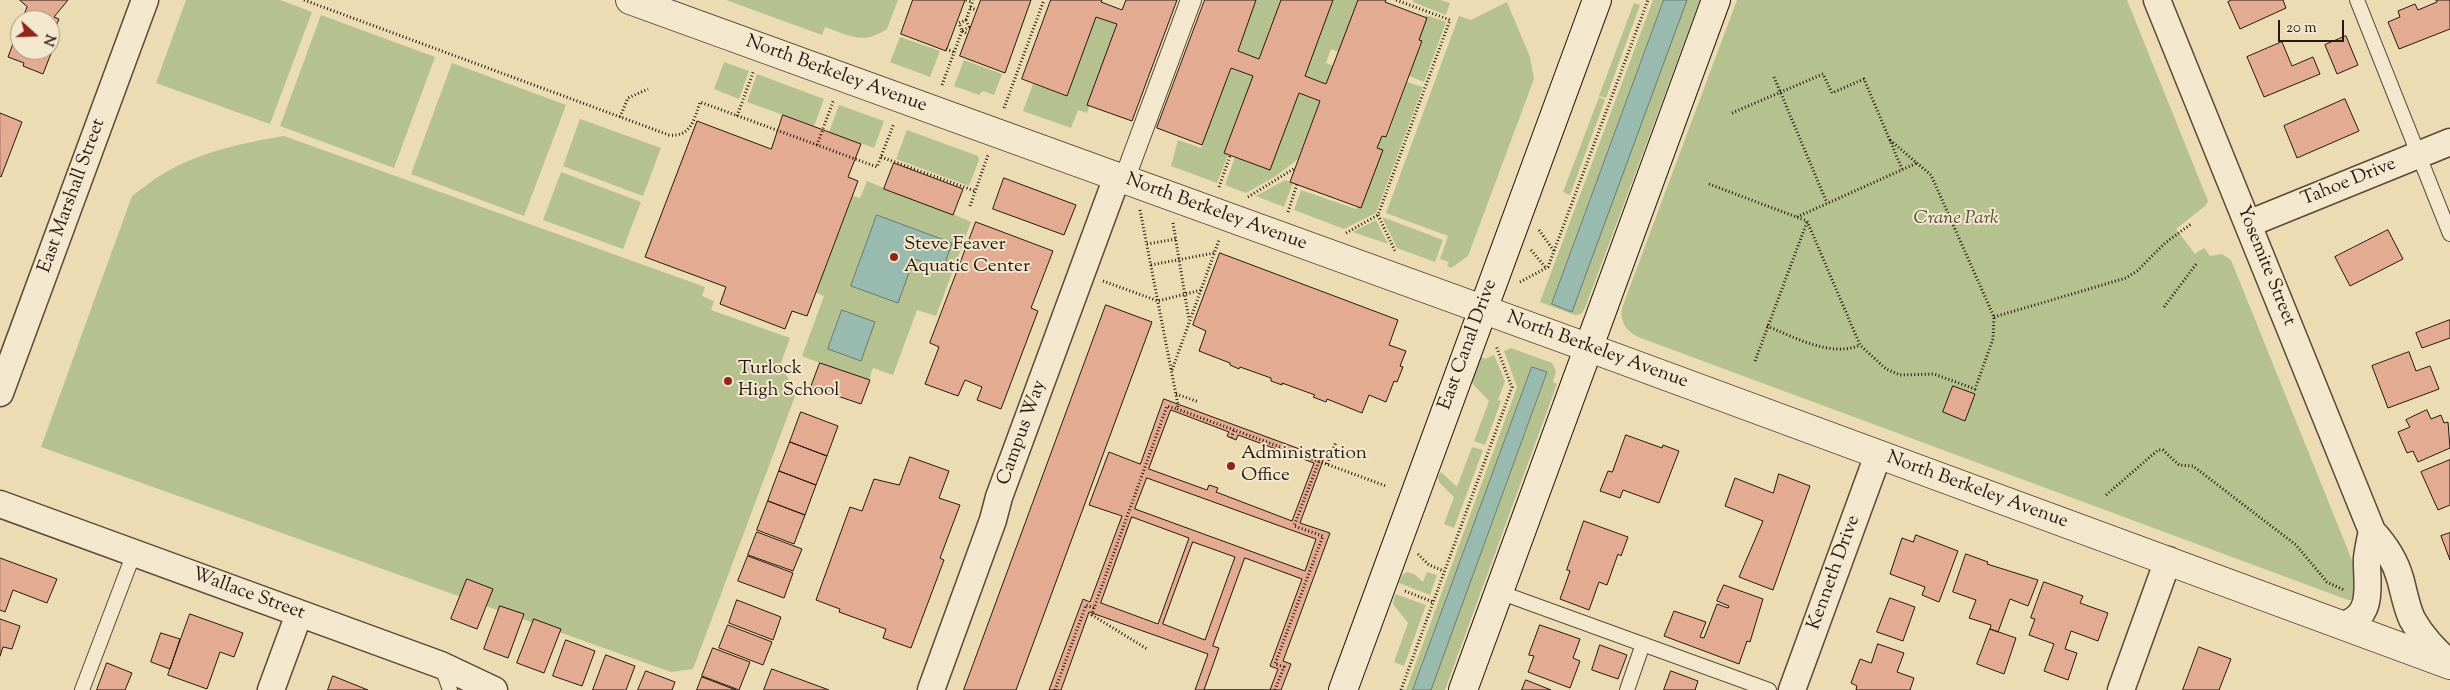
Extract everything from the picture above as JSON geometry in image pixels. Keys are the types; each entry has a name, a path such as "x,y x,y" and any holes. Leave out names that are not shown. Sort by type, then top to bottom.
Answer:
{"street":[{"name":"East Marshall Street","path":"0,392 145,0"},
{"name":"North Berkeley Avenue","path":"630,0 2450,664"},
{"name":"Campus Way","path":"931,690 993,520 999,497 1191,0"},
{"name":"East Canal Drive","path":"1343,690 1597,0"},
{"path":"1463,690 1716,0"},
{"name":"Yosemite Street","path":"2157,0 2372,531 2386,546 2400,576 2404,597 2413,620 2428,644 2450,664"},
{"name":"Tahoe Drive","path":"2248,224 2450,142"},
{"name":"Kenneth Drive","path":"1792,690 1878,455"},
{"name":"Wallace Street","path":"0,504 441,664 494,690"},
{"path":"2343,625 2358,616 2367,599 2369,572 2367,560 2372,531"},
{"path":"2121,690 2168,560"},
{"path":"271,690 299,614"}],"lane":[{"path":"2357,0 2450,234"},
{"path":"82,690 134,553"},
{"path":"1499,592 1769,690"},
{"path":"1627,690 1643,644"},
{"path":"441,664 450,690"}],"path":[{"path":"304,0 676,136 687,132 691,127 700,102 877,167 895,121"},
{"path":"942,85 962,31 969,27 966,20 973,1 966,0"},
{"path":"1004,108 1044,0"},
{"path":"1346,233 1378,216 1450,20 1408,2 1396,0"},
{"path":"1517,284 1546,268 1554,251 1648,0"},
{"path":"970,8 977,10"},
{"path":"966,20 958,24 962,31 968,34"},
{"path":"946,49 954,52"},
{"path":"737,116 754,69"},
{"path":"1732,113 1823,74 1832,93 1864,79 1902,170"},
{"path":"1774,77 1827,203"},
{"path":"620,117 628,98 648,89"},
{"path":"817,145 834,98"},
{"path":"1709,184 1807,221 1860,345 1886,369 1900,375 1934,374 1975,389 1993,339 1994,318 1931,175 1890,140"},
{"path":"970,206 989,155"},
{"path":"1219,187 1230,156"},
{"path":"881,157 976,191"},
{"path":"1796,217 1917,163"},
{"path":"1248,197 1294,168"},
{"path":"1288,212 1298,184"},
{"path":"1140,210 1176,394 1177,409"},
{"path":"1378,216 1396,252"},
{"path":"1754,362 1807,221"},
{"path":"1172,222 1190,322"},
{"path":"1533,224 1554,251"},
{"path":"1994,318 2126,278 2137,271 2165,243 2191,224"},
{"path":"1171,372 1220,239"},
{"path":"1146,244 1176,240"},
{"path":"1526,244 1546,268"},
{"path":"1150,265 1215,253"},
{"path":"2164,307 2197,263"},
{"path":"1098,279 1158,301 1201,290"},
{"path":"1767,326 1822,346 1846,349 1860,345"},
{"path":"1401,690 1512,387 1499,353"},
{"path":"1176,394 1199,402"},
{"path":"1147,649 1092,615 1168,406 1386,486"},
{"path":"1231,438 1234,430"},
{"path":"1328,464 1336,442"},
{"path":"2106,495 2158,450 2163,450 2179,465 2193,466 2296,545 2326,582 2352,593"},
{"path":"1275,690 1284,667 1275,664 1323,536 1294,526 1319,461"},
{"path":"1413,548 1429,565 1444,571"},
{"path":"1397,588 1433,602"},
{"path":"1055,690 1086,606 1094,608"}],"green space":[{"path":"186,0 280,0 312,12 270,124 156,83"},
{"path":"726,0 898,0 887,29 871,37 863,38 849,36 825,27 822,35"},
{"path":"1256,0 1281,0 1259,59 1238,51"},
{"path":"1333,0 1358,0 1339,52 1331,49 1326,63 1334,66 1326,84 1305,76"},
{"path":"1413,0 1441,0 1450,3 1446,15 1413,2"},
{"path":"1653,0 1664,0 1552,304 1571,311 1687,0 1700,0 1585,308 1581,314 1575,315 1540,302"},
{"name":"Crane Park","path":"1737,0 2127,0 2208,201 2205,206 2176,229 2195,254 2204,248 2210,256 2222,254 2231,260 2362,585 2356,600 2348,600 1638,337 1630,332 1623,322 1622,308"},
{"path":"1507,2 1530,57 1534,79 1468,256 1451,268 1447,266 1449,262 1440,259 1448,236 1386,213 1459,16 1471,20"},
{"path":"1634,3 1640,5 1606,98 1599,96"},
{"path":"321,15 435,57 394,168 280,126"},
{"path":"1426,15 1446,22 1424,82 1409,76 1422,42 1419,40"},
{"path":"1096,17 1117,24 1087,113 1078,110 1071,128 1023,111 1033,84 1067,96"},
{"path":"900,37 940,51 930,77 890,62"},
{"path":"964,60 1002,74 994,95 983,91 979,95 954,86"},
{"path":"724,62 749,71 739,99 714,89"},
{"path":"452,63 566,105 524,216 411,174"},
{"path":"1231,68 1253,76 1224,153 1228,155 1217,183 1171,166 1178,140 1201,148"},
{"path":"757,74 824,99 814,126 747,102"},
{"path":"1407,82 1423,87 1376,213 1344,229 1294,210 1301,190 1356,209 1383,150 1377,148 1382,135 1387,137"},
{"path":"1299,93 1320,101 1298,159 1276,176 1246,193 1225,185 1235,157 1270,170"},
{"path":"1599,97 1605,100 1570,195 1563,192"},
{"path":"839,105 884,121 874,148 829,132"},
{"path":"580,119 661,148 643,196 563,166"},
{"path":"907,130 978,156 979,160 969,186 896,159"},
{"path":"284,136 705,287 702,296 714,301 711,310 790,338 780,366 797,391 693,669 671,672 41,447 132,196 166,172 194,158 238,145"},
{"name":"Steve Feaver Aquatic Center","path":"894,163 963,189 953,214 971,222 936,316 917,310 893,375 873,368 861,404 811,387 820,363 802,356 824,296 816,293 853,196 860,198 867,181 884,188"},
{"path":"561,172 641,202 623,249 543,220"},
{"path":"1285,180 1293,183 1284,207 1256,196"},
{"path":"1382,217 1443,240 1435,262 1397,248"},
{"path":"1376,220 1388,244 1353,232"},
{"path":"1511,348 1552,363 1556,371 1553,382 1557,384 1445,690 1431,690 1547,373 1532,367 1413,690 1406,690 1517,387 1504,351"},
{"path":"1494,355 1505,381 1498,400 1501,401 1485,445 1474,441 1489,401 1471,382 1481,357 1485,359"},
{"path":"1472,447 1483,450 1454,528 1444,524 1454,497 1439,482 1438,477 1441,472 1457,487"},
{"path":"1407,572 1414,574 1423,582 1427,572 1437,575 1430,595 1399,583 1402,575"},
{"path":"1395,594 1426,605 1404,666 1394,662 1408,623 1393,604"}],"water":[{"path":"1664,0 1687,0 1572,312 1552,304"},
{"path":"877,215 952,243 943,269 914,259 898,303 851,286"},
{"path":"842,310 875,322 861,361 828,349"},
{"path":"1532,367 1547,372 1431,690 1413,690"}],"building":[{"path":"20,0 68,0 60,10 26,10 27,7"},
{"path":"913,0 965,0 946,51 901,34"},
{"path":"981,0 1031,0 1005,73 960,56"},
{"path":"1051,0 1102,0 1101,2 1122,10 1126,0 1177,0 1132,121 1087,105 1117,24 1096,17 1067,96 1022,79"},
{"path":"1205,0 1256,0 1238,51 1259,59 1281,0 1333,0 1305,76 1326,84 1358,0 1386,0 1385,2 1427,18 1419,40 1422,41 1386,137 1382,136 1377,148 1383,150 1361,208 1290,182 1320,101 1299,93 1270,170 1224,153 1253,76 1231,68 1202,145 1157,128"},
{"path":"2232,0 2283,0 2286,8 2240,29 2228,2"},
{"path":"2436,0 2450,0 2450,29 2399,49 2388,22 2400,17 2398,11 2415,4 2418,10 2437,2"},
{"path":"2346,36 2358,65 2337,74 2325,45"},
{"path":"2282,42 2292,66 2313,57 2320,74 2264,97 2247,57"},
{"path":"16,60 48,60 43,74 23,66 24,63"},
{"path":"2345,99 2359,131 2297,158 2284,126"},
{"path":"0,113 22,122 1,177 0,176"},
{"path":"783,115 861,144 848,177 858,181 807,316 792,311 785,329 720,304 726,287 645,257 697,121 771,149"},
{"path":"894,163 963,189 953,215 884,189"},
{"path":"1004,178 1076,205 1064,235 993,209"},
{"path":"976,222 1053,251 1031,308 1038,311 1001,409 977,400 982,387 965,380 958,396 925,384 939,347 930,343"},
{"path":"2388,230 2403,259 2350,286 2335,257"},
{"path":"1220,253 1398,320 1389,345 1406,351 1400,366 1403,367 1397,382 1394,381 1386,402 1369,395 1362,413 1327,399 1326,402 1313,397 1315,395 1282,383 1282,385 1271,381 1271,378 1240,367 1239,369 1230,365 1230,363 1199,351 1206,331 1193,325"},
{"path":"1106,305 1152,322 1016,690 964,690"},
{"path":"2450,320 2450,338 2422,348 2416,333"},
{"path":"2409,352 2416,371 2430,366 2439,389 2388,408 2372,366"},
{"path":"820,363 870,380 861,404 811,387"},
{"path":"1953,386 1975,394 1965,421 1943,412"},
{"path":"1164,399 1324,458 1300,523 1330,533 1283,661 1291,664 1281,690 1195,690 1208,654 1089,612 1061,690 1049,690 1083,599 1090,602 1122,516 1089,505 1109,452 1140,464","holes":["1147,478 1316,539 1305,571 1135,509","1193,542 1235,557 1205,640 1163,624"]},
{"name":"Administration Office","path":"1171,410 1229,432 1227,436 1236,440 1238,435 1314,463 1292,521 1216,492 1218,488 1209,485 1207,490 1149,469"},
{"path":"2427,410 2431,419 2441,415 2444,423 2448,422 2450,448 2418,462 2413,451 2407,453 2398,432 2410,427 2406,420"},
{"path":"801,412 838,426 827,456 790,442"},
{"path":"1626,435 1662,448 1663,445 1679,451 1659,503 1623,490 1620,498 1600,491 1608,471 1612,472"},
{"path":"790,442 827,456 816,485 779,471"},
{"path":"910,457 949,471 939,498 960,505 940,558 944,560 911,648 883,638 886,629 839,612 840,609 816,600 850,507 862,511 874,479 899,485"},
{"path":"2450,460 2450,505 2438,510 2421,472"},
{"path":"779,471 816,485 805,515 768,501"},
{"path":"1779,474 1810,486 1773,590 1739,577 1763,521 1725,506 1735,478 1773,493"},
{"path":"768,501 805,515 794,544 757,530"},
{"path":"1132,517 1189,538 1158,624 1101,603"},
{"path":"1584,521 1628,537 1621,556 1618,554 1607,585 1599,582 1589,610 1560,599 1570,571 1567,570"},
{"path":"757,532 802,549 793,571 748,555"},
{"path":"2450,533 2450,560 2441,536"},
{"path":"1916,535 1958,551 1939,602 1922,595 1925,587 1890,574 1902,538 1913,542"},
{"path":"1966,554 1988,562 1987,564 2038,580 2028,606 2010,599 1998,632 1990,629 1991,625 1969,618 1976,600 1953,592"},
{"path":"748,556 793,573 784,598 738,581"},
{"path":"0,558 57,579 47,603 13,590 5,612 0,610"},
{"path":"1245,558 1302,579 1270,666 1278,669 1270,690 1204,690 1219,648 1213,646"},
{"path":"467,579 493,589 477,629 451,619"},
{"path":"2044,582 2083,596 2080,603 2108,613 2098,641 2071,631 2065,649 2077,653 2068,680 2044,671 2054,644 2029,635 2035,619 2031,618"},
{"path":"1724,585 1763,599 1750,642 1747,641 1739,664 1664,636 1674,611 1706,622 1700,637 1704,638 1717,604 1728,608 1729,606 1717,601"},
{"path":"1890,598 1915,607 1903,641 1877,632"},
{"path":"737,600 781,617 773,640 729,623"},
{"path":"500,606 524,614 508,658 484,649"},
{"path":"190,614 243,633 234,657 220,652 207,689 168,675"},
{"path":"0,619 20,626 12,649 3,647 0,656"},
{"path":"534,619 561,629 544,673 517,663"},
{"path":"728,625 772,642 763,665 719,648"},
{"path":"1540,625 1580,639 1573,658 1580,661 1570,688 1528,672 1534,656 1529,655"},
{"path":"1990,629 2016,638 2004,674 1977,664"},
{"path":"161,633 180,639 170,669 151,662"},
{"path":"566,640 595,651 582,686 553,676"},
{"path":"1878,644 1904,653 1897,672 1914,678 1910,690 1856,690 1857,686 1851,683 1860,659 1871,663"},
{"path":"1600,645 1627,655 1618,679 1592,670"},
{"path":"2199,647 2231,659 2219,690 2183,690"},
{"path":"713,648 750,662 739,690 702,676"},
{"path":"606,655 635,666 626,690 593,690"},
{"path":"107,663 132,673 125,690 97,690"},
{"path":"772,669 829,690 764,690"},
{"path":"646,671 675,682 672,690 638,690"},
{"path":"1671,671 1698,681 1695,690 1664,690"},
{"path":"333,676 368,690 328,690"},
{"path":"702,677 736,690 697,690"},
{"path":"1526,680 1551,690 1522,690"}],"place":[{"name":"Steve Feaver Aquatic Center","path":"894,257"},
{"name":"Turlock High School","path":"728,381"},
{"name":"Administration Office","path":"1231,466"}]}
